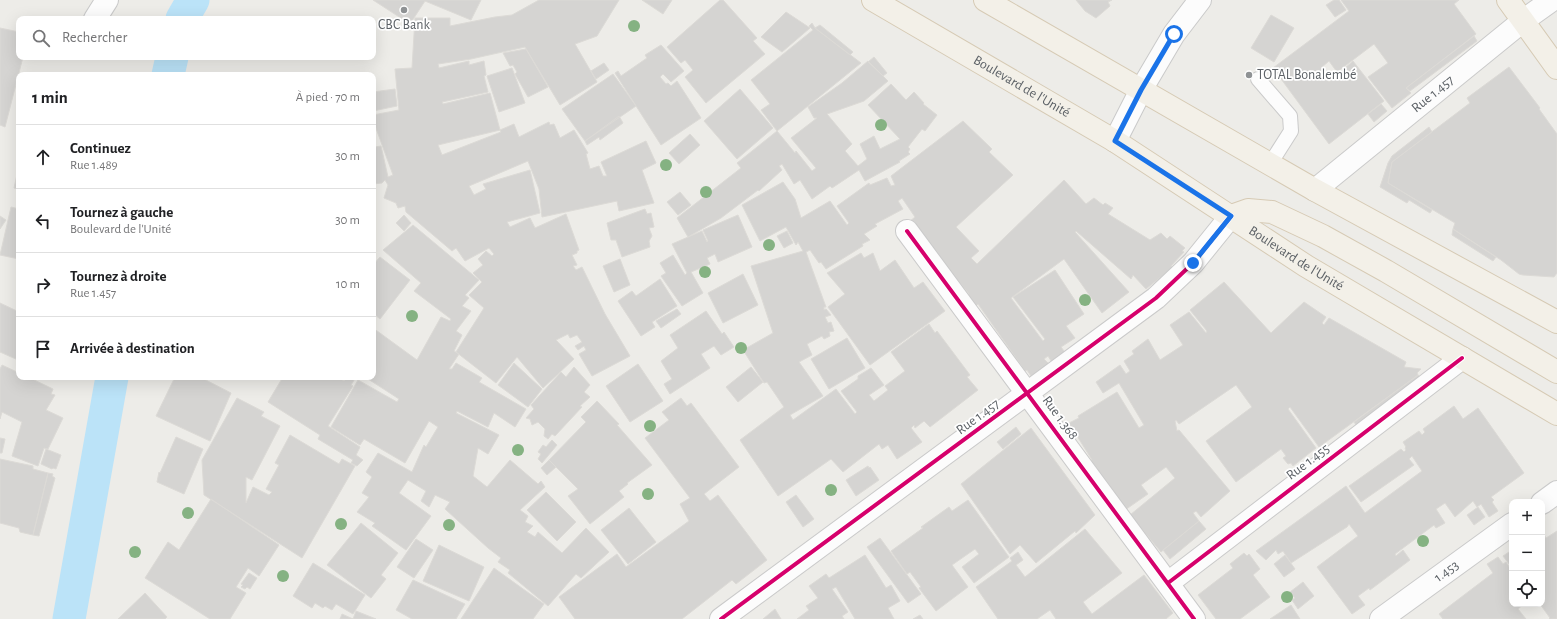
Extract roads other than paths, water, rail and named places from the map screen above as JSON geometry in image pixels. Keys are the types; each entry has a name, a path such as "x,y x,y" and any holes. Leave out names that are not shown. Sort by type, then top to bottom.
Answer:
{"main road":[{"name":"Boulevard de l'Unité","path":"873,0 1115,141 1306,266 1557,414"},
{"path":"985,0 1315,190 1557,322"},
{"path":"1508,0 1524,20 1557,68"},
{"path":"1231,216 1248,210 1272,212 1304,227 1386,271 1557,372"}],"street":[{"path":"97,16 107,0"},
{"path":"1115,141 1141,90 1174,34 1200,0"},
{"name":"Rue 1.457","path":"1315,190 1524,20 1552,0"},
{"name":"Rue 1.457","path":"722,619 1156,298 1193,263 1231,216"},
{"name":"Rue 1.368","path":"907,231 1029,393 1194,619"},
{"name":"Rue 1.455","path":"1168,583 1462,358"},
{"path":"1545,501 1557,492"},
{"name":"1.453","path":"1381,619 1509,526"}],"lane":[{"path":"1258,79 1290,116 1291,131 1270,164"}],"waterway":[{"path":"184,16 193,0"},
{"path":"169,72 171,60"},
{"path":"69,619 111,380"}],"place":[{"name":"CBC Bank","path":"404,10"},
{"name":"TOTAL Bonalembé","path":"1249,75"}]}
